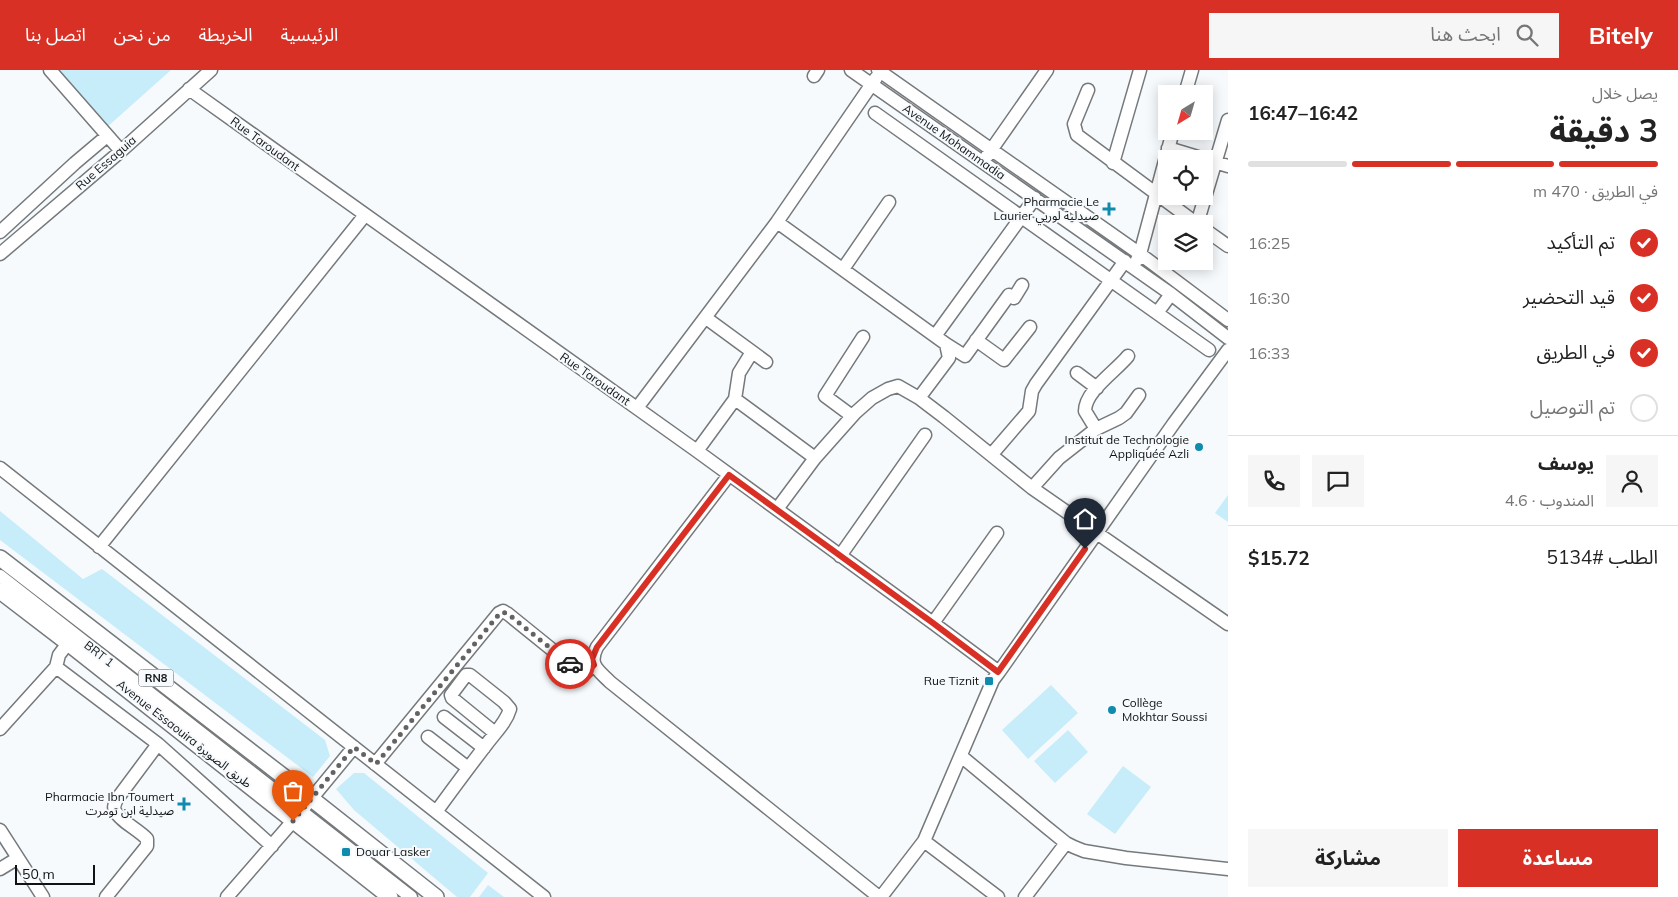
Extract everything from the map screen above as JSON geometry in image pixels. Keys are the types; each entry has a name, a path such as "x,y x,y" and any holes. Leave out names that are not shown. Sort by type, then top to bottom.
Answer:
{"main road":[{"name":"RN8","path":"0,558 436,897"},
{"name":"Avenue Essaouira طريق الصويرة","path":"0,591 297,816 390,897"}],"street":[{"path":"50,70 120,151"},
{"name":"Rue Essaguia","path":"0,254 211,70"},
{"name":"Avenue Mohammadia","path":"851,70 1129,264 1228,338"},
{"path":"977,186 991,151 1047,70"},
{"path":"1113,163 1140,70"},
{"path":"1188,85 1192,70"},
{"path":"637,408 777,222 879,71"},
{"name":"Avenue Mohammadia","path":"879,71 1140,254 1228,320"},
{"name":"Rue Taroudant","path":"189,89 637,408 998,672"},
{"path":"1088,90 1074,124 1077,135 1185,215"},
{"path":"875,113 1209,350"},
{"path":"1201,215 1222,164 1228,120"},
{"name":"Rue Essaguia","path":"0,232 107,136"},
{"path":"992,454 1029,411 1032,391 1036,384 1111,280 1140,254 1170,140"},
{"path":"1168,148 1222,164"},
{"path":"935,336 1035,198"},
{"path":"843,269 889,202"},
{"path":"98,547 365,215"},
{"path":"777,222 965,356 1009,295 1014,298 1022,285"},
{"path":"1213,235 1228,246"},
{"path":"1157,313 1171,294"},
{"path":"706,318 766,362"},
{"path":"976,340 1004,360 1030,327"},
{"path":"852,416 825,396 863,337"},
{"path":"919,398 949,358 946,344"},
{"path":"729,475 597,647 592,659 594,665 610,682 880,897 924,841 998,672 1174,423 1228,350"},
{"path":"696,451 735,399 739,373 752,352"},
{"path":"1096,429 1085,411 1087,400 1128,356"},
{"path":"1077,373 1097,388"},
{"path":"777,509 816,458 852,416 872,398 898,386 919,398 992,454 1032,488 1228,624"},
{"path":"1032,488 1059,458 1096,429 1126,413 1139,395"},
{"path":"735,399 816,458"},
{"path":"840,556 925,435"},
{"path":"0,468 544,897"},
{"path":"933,623 997,533"},
{"name":"BRT 1","path":"0,576 297,816 411,897"},
{"path":"376,764 500,613 508,614 581,673 586,672 594,665"},
{"path":"0,729 56,667 58,655 68,642"},
{"path":"56,667 158,744 272,846"},
{"path":"436,812 508,716 510,709 470,675 466,675 451,695 452,698 495,733"},
{"path":"444,717 484,748"},
{"path":"428,737 468,768"},
{"path":"106,897 147,846 147,839 119,816 114,806 117,799 158,744"},
{"path":"227,897 312,799 354,747"},
{"path":"961,756 1066,843 1084,851 1126,858 1228,869"},
{"path":"0,830 42,897"},
{"path":"924,841 998,897"},
{"path":"1025,897 1066,843"},
{"path":"0,869 18,858"}],"shaded area":[{"path":"55,70 171,70 106,128"},
{"path":"1228,495 1228,522 1215,513"},
{"path":"0,511 83,579 102,569 325,740 330,756 313,777 0,540"},
{"path":"1051,685 1078,713 1028,759 1002,730"},
{"path":"1068,730 1088,752 1055,783 1034,761"},
{"path":"1123,766 1151,787 1115,834 1087,814"},
{"path":"354,773 364,773 488,873 470,897 457,897 354,810 336,789"},
{"path":"488,885 504,897 479,897"}],"way so far":[{"path":"293,821 354,747 376,764 500,613 508,614 570,664"}],"place":[{"name":"Pharmacie Le Laurier صيدلية لوريي","path":"1109,209"},
{"name":"Institut de Technologie Appliquée Azli","path":"1199,447"},
{"name":"Rue Tiznit","path":"989,681"},
{"name":"Collège Mokhtar Soussi","path":"1112,710"},
{"name":"Pharmacie Ibn Toumert صيدلية ابن تومرت","path":"184,804"},
{"name":"Douar Lasker","path":"346,852"}],"route":[{"path":"570,664 581,673 586,672 594,665 592,659 597,647 729,475 998,672 1085,549"}]}
